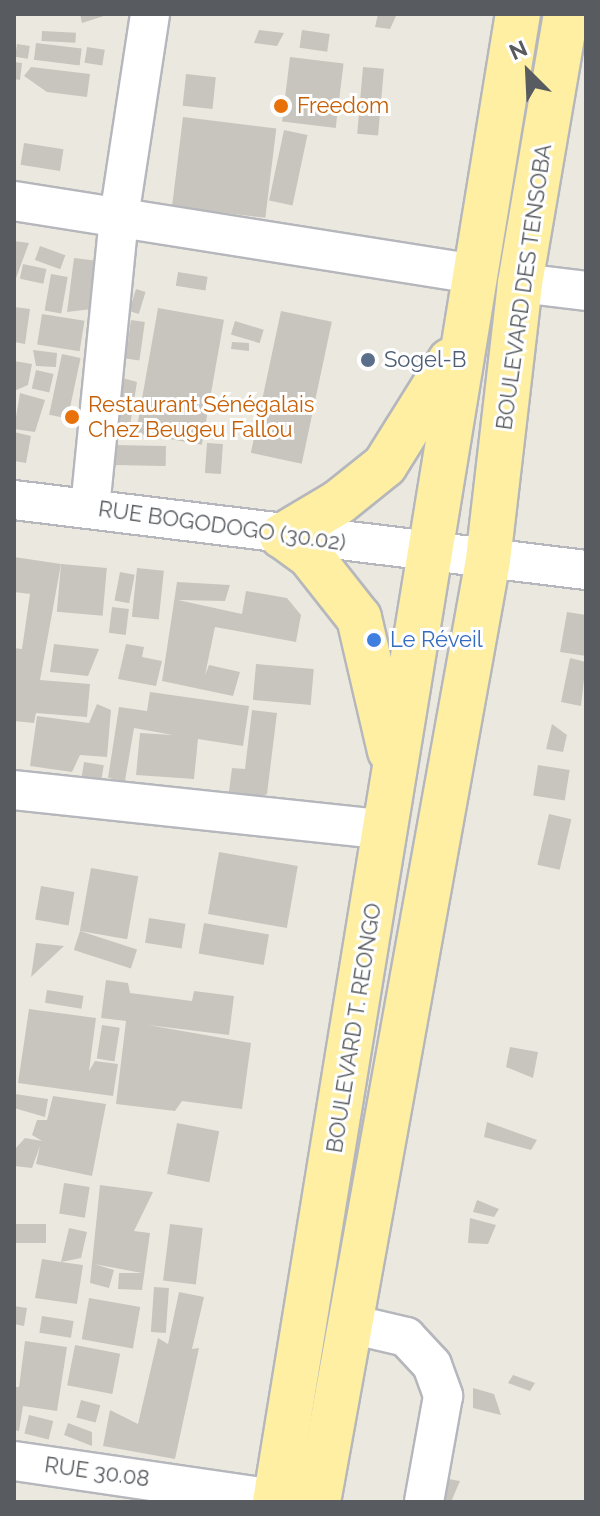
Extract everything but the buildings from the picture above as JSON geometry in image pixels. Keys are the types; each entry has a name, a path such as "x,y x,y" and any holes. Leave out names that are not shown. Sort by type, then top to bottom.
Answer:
{"main road":[{"path":"431,554 460,343 518,14"},
{"name":"BOULEVARD DES TENSOBA","path":"488,560 520,283 566,14"},
{"path":"395,776 359,618 317,564 282,536 349,496 385,465 460,343"},
{"name":"BOULEVARD T. REONGO","path":"291,1501 386,830 431,554"},
{"name":"BOULEVARD T. REONGO","path":"291,1501 351,1324 488,560"}],"street":[{"path":"90,508 119,217 150,14"},
{"path":"14,201 474,274"},
{"path":"520,283 586,291"},
{"name":"RUE BOGODOGO (30.02)","path":"14,500 282,536 586,570"},
{"path":"15,794 386,830"},
{"path":"351,1324 406,1337 432,1365 443,1396 424,1502"},
{"name":"RUE 30.08","path":"14,1461 291,1501"}],"place":[{"name":"Freedom","path":"281,106"},
{"name":"Sogel-B","path":"368,360"},
{"name":"Restaurant Sénégalais Chez Beugeu Fallou","path":"72,417"},
{"name":"Le Réveil","path":"374,640"}]}
